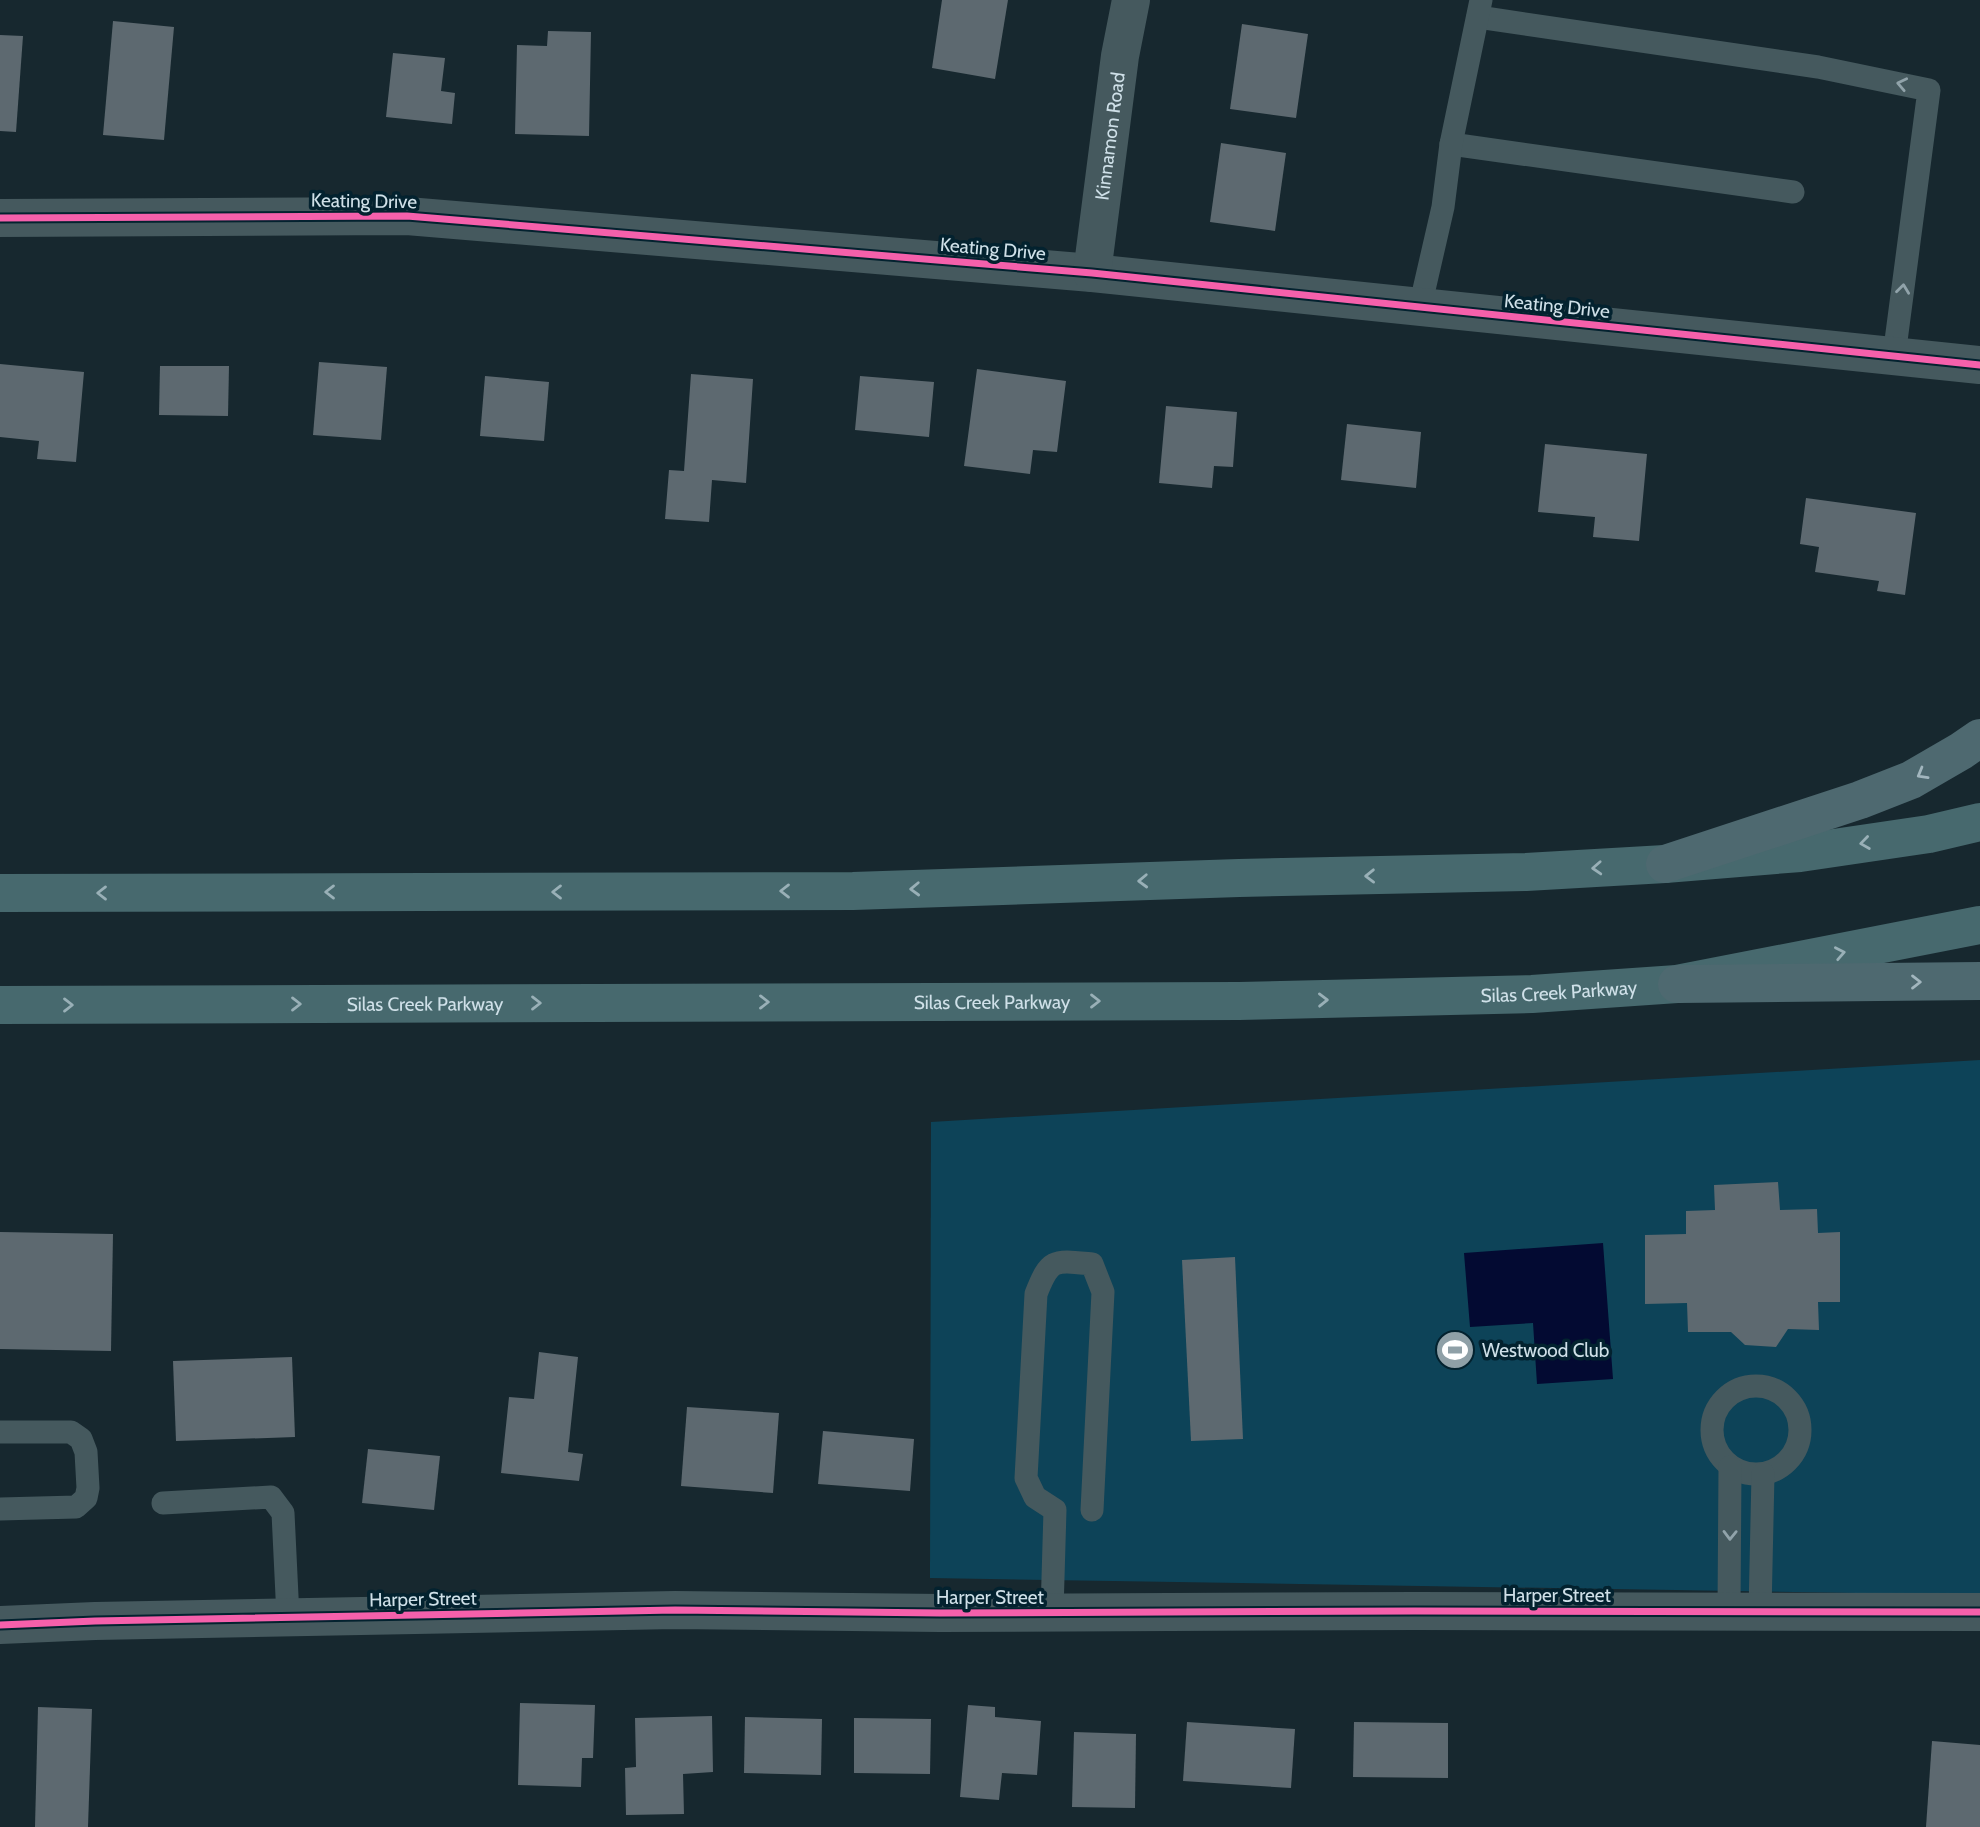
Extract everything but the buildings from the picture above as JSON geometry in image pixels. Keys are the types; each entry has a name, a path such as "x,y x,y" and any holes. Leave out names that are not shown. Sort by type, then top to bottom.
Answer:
{"highway":[{"path":"1665,864 1860,800 1911,780 1980,738"},
{"path":"1676,984 1980,981"}],"main road":[{"path":"0,893 853,891 1226,878 1526,872 1800,853 1929,834 1980,822"},
{"name":"Silas Creek Parkway","path":"0,1005 1238,1001 1532,995 1676,984 1980,925"}],"street":[{"name":"Kinnamon Road","path":"1092,273 1120,56 1131,0"},
{"name":"Keating Drive","path":"0,218 407,216 1092,273 1980,365"},
{"name":"Harper Street","path":"0,1625 675,1610 1980,1612"}],"lane":[{"path":"1420,307 1443,207 1451,144 1479,8 1818,66 1929,90 1894,356"},
{"path":"1451,144 1793,192"},
{"path":"1052,1612 1055,1510 1035,1497 1026,1478 1036,1294 1045,1270 1062,1261 1092,1264 1103,1292 1092,1510"},
{"path":"1749,1387 1766,1387 1782,1394 1794,1407 1800,1423 1800,1440 1792,1456 1780,1468 1763,1474 1746,1474 1730,1467 1719,1454 1713,1437 1714,1420 1720,1405 1732,1393 1749,1387"},
{"path":"0,1432 71,1432 81,1439 86,1452 88,1488 86,1498 76,1507 0,1509"},
{"path":"1730,1467 1744,1612"},
{"path":"1744,1612 1763,1474"},
{"path":"163,1503 271,1497 283,1513 288,1617"}],"shaded area":[{"name":"Westwood Club","path":"1980,1060 1980,1595 930,1578 931,1122"},
{"path":"1603,1243 1613,1379 1537,1384 1533,1323 1470,1327 1464,1253"}],"cycle path":[{"path":"0,218 407,216 1092,273 1980,365"},
{"path":"0,1625 675,1610 940,1613 1980,1612"}],"place":[{"name":"Westwood Club","path":"1455,1350"}]}
